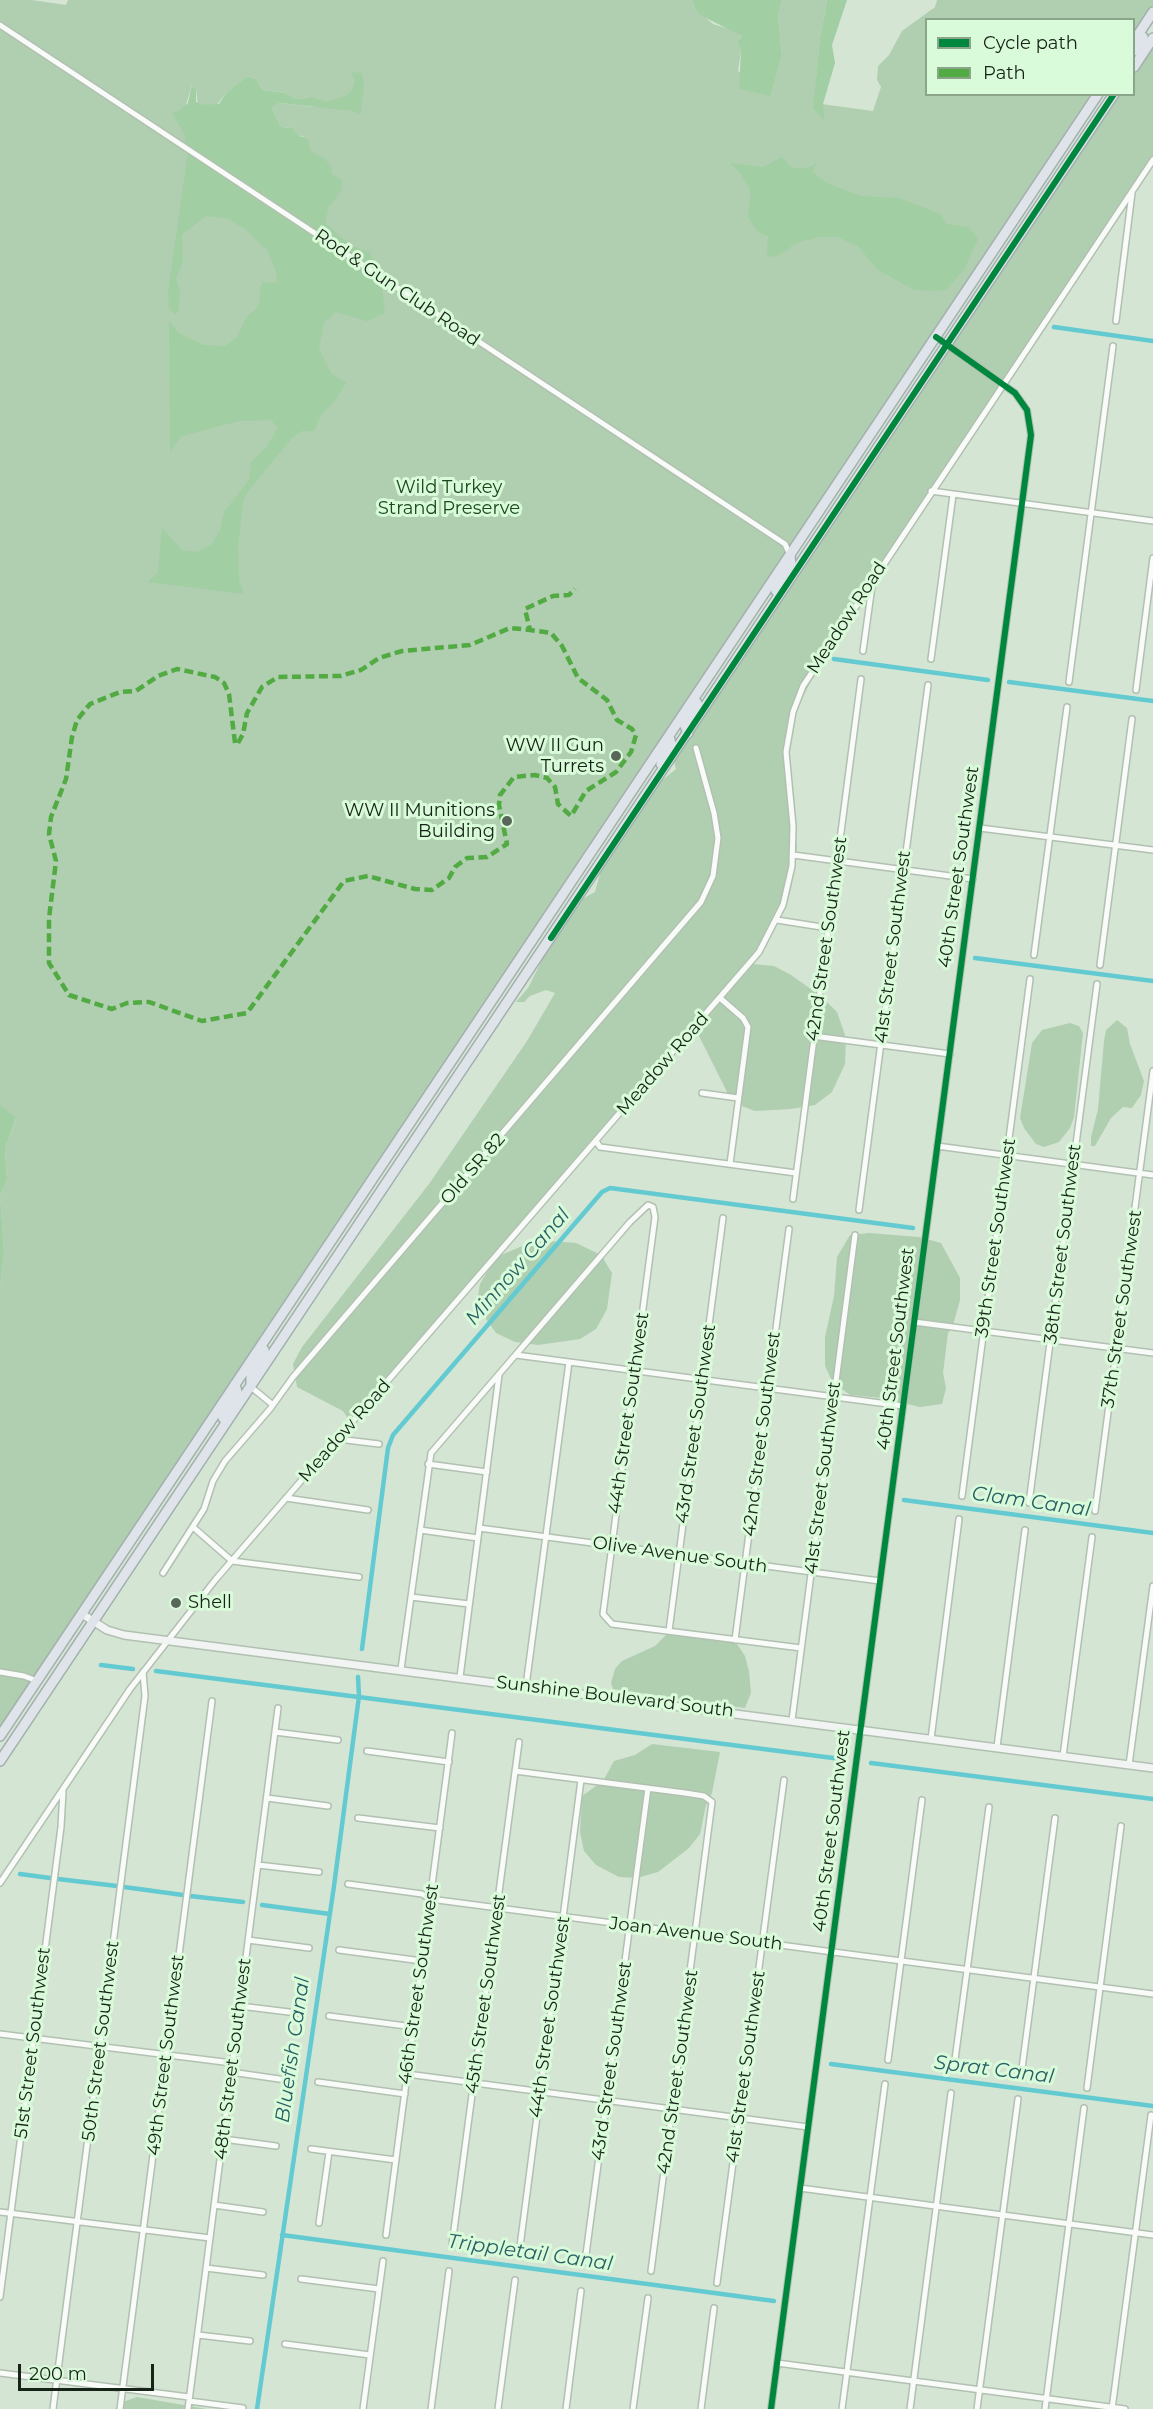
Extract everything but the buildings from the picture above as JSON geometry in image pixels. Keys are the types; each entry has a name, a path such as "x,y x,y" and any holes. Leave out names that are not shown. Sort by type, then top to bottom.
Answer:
{"highway":[{"path":"1135,40 1153,12"},
{"path":"1135,49 1145,34 1146,23"},
{"path":"1135,65 1153,38"},
{"path":"0,1736 1097,96"},
{"path":"0,1761 1053,187 1110,97"},
{"path":"1053,187 1055,175 1091,119 1094,111 1092,104"},
{"path":"743,651 750,631 791,566 790,555"},
{"path":"688,734 685,726 687,721 723,666 724,655"},
{"path":"628,823 636,801 669,749 669,736"},
{"path":"251,1387 250,1374 301,1296 303,1284"},
{"path":"193,1472 196,1458 233,1401 237,1392 235,1384"}],"street":[{"name":"Rod & Gun Club Road","path":"0,25 785,544 790,555"},
{"name":"Meadow Road","path":"0,1883 143,1672 232,1561 759,952 777,920 786,893 793,855 786,763 794,712 808,676 1153,160"},
{"path":"1116,321 1132,192"},
{"name":"40th Street Southwest","path":"771,2409 980,828 1022,503 1030,423 1020,398 936,337"},
{"path":"1070,682 1113,346"},
{"path":"931,492 1153,520"},
{"path":"931,658 953,495"},
{"path":"1136,690 1153,558"},
{"path":"863,651 873,577"},
{"name":"42nd Street Southwest","path":"793,1199 861,679"},
{"name":"41st Street Southwest","path":"859,1210 928,685"},
{"path":"1034,955 1066,707"},
{"path":"1100,964 1132,719"},
{"name":"Old SR 82","path":"163,1573 204,1509 217,1472 273,1405 293,1377 701,902 715,866 718,838 714,813 696,748"},
{"path":"980,828 1153,850"},
{"path":"793,855 972,879"},
{"path":"777,920 828,928"},
{"name":"39th Street Southwest","path":"962,1496 1030,980"},
{"name":"38th Street Southwest","path":"1029,1503 1097,984"},
{"path":"720,998 744,1018 748,1026 730,1164"},
{"path":"813,1036 950,1054"},
{"name":"37th Street Southwest","path":"1095,1511 1153,1071"},
{"path":"702,1093 738,1098"},
{"path":"596,1141 600,1147 796,1173"},
{"path":"937,1146 1153,1175"},
{"name":"44th Street Southwest","path":"516,1355 644,1208 653,1207 655,1217 604,1608 605,1619 612,1624 669,1631"},
{"name":"43rd Street Southwest","path":"669,1631 723,1218"},
{"name":"42nd Street Southwest","path":"735,1640 789,1229"},
{"name":"41st Street Southwest","path":"792,1720 855,1235"},
{"path":"914,1322 1153,1353"},
{"path":"401,1669 428,1464 436,1447 516,1355 903,1406"},
{"path":"526,1686 569,1362"},
{"path":"460,1677 499,1374"},
{"path":"251,1387 273,1405"},
{"path":"338,1439 379,1444"},
{"path":"428,1464 486,1472"},
{"path":"286,1498 368,1510"},
{"path":"931,1739 959,1519"},
{"path":"193,1527 232,1561 359,1577"},
{"name":"Olive Avenue South","path":"479,1528 880,1581"},
{"path":"420,1530 478,1538"},
{"path":"997,1747 1025,1530"},
{"path":"1063,1756 1092,1537"},
{"path":"1130,1765 1153,1586"},
{"path":"411,1597 469,1604"},
{"name":"Sunshine Boulevard South","path":"82,1614 118,1634 1153,1768"},
{"path":"669,1631 801,1648"},
{"path":"0,1672 37,1681"},
{"name":"50th Street Southwest","path":"53,2409 145,1696 143,1672"},
{"name":"49th Street Southwest","path":"120,2409 212,1701"},
{"name":"48th Street Southwest","path":"188,2409 278,1708"},
{"path":"276,1732 338,1740"},
{"name":"46th Street Southwest","path":"386,2235 452,1733"},
{"name":"45th Street Southwest","path":"452,2245 519,1742"},
{"path":"367,1751 448,1762"},
{"path":"515,1771 648,1788"},
{"name":"44th Street Southwest","path":"519,2254 581,1780"},
{"name":"41st Street Southwest","path":"717,2283 784,1780"},
{"name":"42nd Street Southwest","path":"648,1788 704,1796 712,1802 651,2271"},
{"name":"43rd Street Southwest","path":"585,2262 648,1788"},
{"name":"51st Street Southwest","path":"0,2297 61,1827 63,1790"},
{"path":"267,1798 328,1806"},
{"path":"888,2060 922,1800"},
{"path":"954,2067 989,1807"},
{"path":"357,1818 440,1828"},
{"path":"1021,2076 1055,1818"},
{"path":"1087,2088 1121,1826"},
{"path":"258,1865 319,1872"},
{"name":"Joan Avenue South","path":"348,1884 422,1894 430,1899 1153,1994"},
{"path":"248,1940 309,1947"},
{"path":"339,1950 422,1961"},
{"path":"240,2006 297,2013"},
{"path":"329,2016 414,2027"},
{"path":"0,2034 232,2063"},
{"path":"231,2072 286,2080"},
{"path":"407,2074 808,2127"},
{"path":"318,2082 405,2094"},
{"path":"842,2409 885,2084"},
{"path":"910,2409 951,2092"},
{"path":"977,2409 1018,2099"},
{"path":"1045,2409 1084,2108"},
{"path":"1112,2408 1151,2115"},
{"path":"223,2139 276,2146"},
{"path":"311,2149 396,2160"},
{"path":"320,2223 329,2152"},
{"path":"801,2188 1153,2235"},
{"path":"214,2205 263,2212"},
{"path":"0,2212 210,2238"},
{"path":"363,2409 382,2261"},
{"path":"206,2268 263,2275"},
{"path":"431,2409 449,2271"},
{"path":"301,2279 379,2289"},
{"path":"498,2409 515,2280"},
{"path":"566,2409 581,2291"},
{"path":"633,2409 648,2298"},
{"path":"701,2409 714,2308"},
{"path":"198,2335 250,2341"},
{"path":"285,2344 370,2355"},
{"path":"777,2363 1125,2409"},
{"path":"0,2373 243,2408"}],"green space":[{"name":"Wild Turkey Strand Preserve","path":"0,0 32,0 66,5 68,0 689,0 693,1 695,9 713,24 739,32 742,36 737,42 741,51 738,71 771,96 782,55 778,16 782,0 827,0 820,38 814,103 873,111 881,87 877,80 878,66 889,55 902,31 935,7 937,0 1153,0 1153,7 1135,35 1135,18 925,18 925,96 1094,96 0,1732 0,1285 4,1252 0,1195 7,1180 5,1150 16,1119 0,1111","holes":["247,76 256,79 262,90 285,93 296,99 311,97 314,100 313,107 279,103 272,108 281,127 293,128 299,136 305,137 185,144 186,105 192,85 196,89 198,105 216,106 226,93"]},
{"path":"689,0 782,0 778,16 782,55 771,96 739,89 741,51 737,42 742,36 702,16 695,9 693,1"},
{"path":"827,0 847,0 832,45 835,63 823,104 824,121 813,108 820,38"},
{"path":"1153,43 1153,155 810,683 793,717 786,758 789,805 797,846 792,883 786,907 752,964 774,966 791,975 822,997 837,1012 846,1038 845,1064 832,1092 815,1105 791,1109 755,1111 739,1105 728,1094 695,1028 349,1420 343,1411 297,1387 293,1364 302,1347 429,1184 527,1041 555,993 546,990 530,996 524,1002 516,1002 528,988 546,952 580,900 595,892 601,870 661,781 676,769 673,759 1116,96 1135,96 1135,70"},
{"path":"351,72 362,73 364,87 360,115 353,111 279,103 272,108 281,127 293,128 299,136 308,139 310,150 326,160 332,168 332,174 342,180 342,189 329,207 325,223 350,245 370,253 381,280 385,313 367,321 336,312 324,323 319,349 331,373 346,383 334,402 321,415 314,431 302,431 292,438 248,491 243,502 238,547 239,581 244,594 148,582 158,572 162,528 182,550 197,552 212,544 220,530 224,512 249,480 251,463 266,447 278,428 271,420 239,421 182,436 170,451 169,321 179,333 203,345 225,346 237,337 246,318 259,305 263,282 276,283 277,274 267,250 244,228 226,218 206,216 182,235 183,261 176,279 180,291 178,312 175,315 169,308 168,292 188,152 185,150 185,135 172,113 179,111 188,103 192,85 196,89 196,102 204,105 219,104 226,93 247,76 256,79 262,90 285,93 296,99 311,97 326,102 346,96 353,89 355,80"},
{"path":"782,157 791,167 800,169 811,167 816,163 813,172 827,183 861,196 899,198 940,214 947,224 968,227 978,239 965,268 946,290 930,291 912,289 877,269 858,246 837,237 819,237 796,243 777,257 767,256 768,236 758,232 748,217 751,192 741,174 730,163 763,167"},
{"path":"1117,1020 1127,1028 1130,1044 1144,1081 1141,1095 1132,1108 1123,1107 1111,1118 1095,1146 1091,1146 1098,1109 1106,1030"},
{"path":"1070,1023 1079,1026 1083,1033 1074,1117 1070,1128 1059,1142 1044,1147 1036,1144 1024,1128 1020,1118 1032,1043 1042,1030"},
{"path":"0,1105 16,1118 5,1150 7,1180 0,1195"},
{"path":"0,1195 4,1252 0,1285"},
{"path":"869,1233 919,1237 941,1243 960,1278 960,1300 953,1325 948,1333 943,1373 946,1388 942,1404 920,1407 882,1398 850,1395 832,1381 825,1366 825,1337 834,1296 837,1257 850,1235"},
{"path":"532,1242 576,1243 601,1255 612,1273 607,1309 596,1329 580,1339 538,1345 515,1342 496,1333 484,1316 477,1302 480,1284 494,1260 501,1255"},
{"path":"668,1633 735,1641 745,1656 749,1671 751,1693 745,1708 613,1689 611,1683 615,1669 622,1661 655,1646"},
{"path":"652,1744 720,1752 712,1793 706,1805 700,1834 689,1848 658,1872 637,1878 619,1877 596,1865 584,1851 580,1832 582,1796 603,1781 614,1761 635,1755"},
{"path":"137,2397 207,2409 115,2409 120,2403"}],"waterway":[{"path":"1054,327 1153,341"},
{"path":"834,659 988,680"},
{"path":"1009,682 1153,701"},
{"path":"975,958 1153,981"},
{"name":"Minnow Canal","path":"362,1649 388,1448 393,1435 602,1192 610,1188 913,1228"},
{"name":"Clam Canal","path":"904,1500 1153,1533"},
{"path":"101,1665 133,1669"},
{"path":"156,1671 841,1759"},
{"name":"Bluefish Canal","path":"257,2409 334,1886 359,1696 358,1677"},
{"path":"871,1763 1153,1799"},
{"path":"20,1874 50,1878"},
{"path":"58,1879 117,1886"},
{"path":"124,1887 183,1895"},
{"path":"190,1896 243,1902"},
{"path":"262,1905 330,1914"},
{"name":"Sprat Canal","path":"831,2064 1153,2106"},
{"name":"Trippletail Canal","path":"282,2235 774,2301"}],"marked path":[{"path":"238,743 243,734 247,713 262,687 278,677 340,676 361,670 379,658 402,651 470,645 510,628 530,630 525,609 553,596 569,595 575,589"},
{"path":"235,743 229,694 224,683 215,677 177,669 158,676 136,691 120,692 90,704 77,720 66,779 51,817 49,834 56,861 49,918 49,963 69,995 112,1009 127,1003 149,1002 202,1021 247,1013 344,881 368,876 415,889 432,890 449,878 455,867 467,858 487,857 507,844 499,805 500,795 514,777 535,775 547,778 555,787 558,804 571,816 586,791 616,772 631,752 636,735 632,729 617,720 607,700 578,678 562,646 551,633 530,630"}],"cycle path":[{"path":"551,938 1113,96"},
{"path":"771,2409 1031,435 1027,410 1015,393 936,337"}],"place":[{"name":"WW II Gun Turrets","path":"616,756"},
{"name":"WW II Munitions Building","path":"507,821"},
{"name":"Shell","path":"176,1603"}]}
